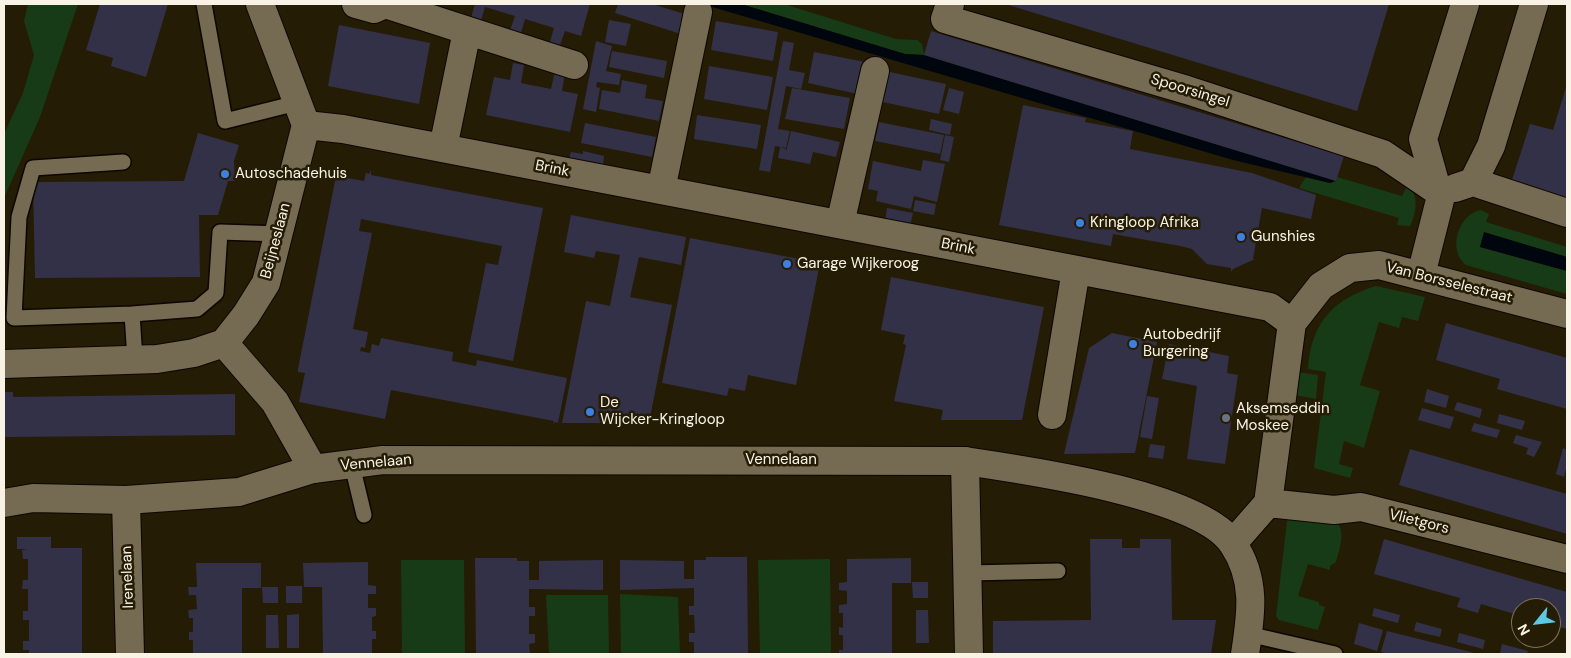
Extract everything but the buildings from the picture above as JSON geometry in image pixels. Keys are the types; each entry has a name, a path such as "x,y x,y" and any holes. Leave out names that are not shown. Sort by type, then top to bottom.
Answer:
{"street":[{"path":"260,4 302,114"},
{"path":"356,4 374,9 385,4 465,40 574,65"},
{"path":"1421,275 1440,205 1439,192 1422,139 1465,4"},
{"path":"1473,182 1490,146 1534,4"},
{"name":"Spoorsingel","path":"948,11 1383,154 1439,192"},
{"path":"661,190 698,12"},
{"path":"443,148 465,40"},
{"path":"840,224 875,71"},
{"name":"Brink","path":"302,114 343,129 1270,307 1292,323"},
{"name":"Beijneslaan","path":"224,343 246,316 266,283 280,234 302,114"},
{"path":"1439,192 1473,182 1567,214"},
{"name":"Van Borsselestraat","path":"1292,323 1321,286 1350,268 1379,265 1567,314"},
{"path":"1052,415 1076,270"},
{"path":"1247,644 1252,593 1233,543 1268,503 1292,323"},
{"path":"4,364 135,359 194,354 224,343 275,402 313,469"},
{"name":"Vennelaan","path":"4,503 32,498 126,500 238,492 313,469 383,460 965,461 1047,474 1153,499 1185,510 1212,523 1233,543"},
{"path":"965,461 969,573 969,654"},
{"name":"Irenelaan","path":"126,500 130,654"},
{"name":"Vlietgors","path":"1268,503 1334,510 1361,507 1567,559"}],"lane":[{"path":"204,4 225,120 302,114"},
{"path":"123,162 33,168 20,217 14,318 132,314 197,309 216,293 220,232 280,234"},
{"path":"132,314 135,359"},
{"path":"352,465 364,515"},
{"path":"969,573 1058,571"},
{"path":"1247,644 1335,654"}],"green space":[{"path":"28,4 78,4 40,117 4,198 4,134 23,93 34,55 24,21"},
{"path":"741,4 784,4 896,39 917,40 922,44 924,55 905,54"},
{"path":"1306,177 1330,183 1337,177 1402,196 1407,186 1414,194 1416,205 1410,226 1397,225 1399,218 1299,188"},
{"path":"1481,210 1489,214 1486,222 1567,247 1567,257 1484,233 1480,247 1567,271 1567,294 1466,265 1460,259 1457,251 1456,242 1458,234 1466,218"},
{"path":"1376,286 1425,297 1418,321 1402,317 1399,328 1379,322 1360,385 1380,391 1364,448 1344,441 1339,464 1353,468 1350,478 1314,468 1326,372 1308,369 1310,353 1319,326 1327,315 1348,298"},
{"path":"1297,372 1318,375 1316,399 1295,395"},
{"path":"1288,513 1336,520 1341,530 1341,540 1336,562 1330,566 1330,570 1308,564 1298,596 1319,602 1319,605 1325,607 1318,630 1279,620 1276,616"},
{"path":"830,559 831,654 760,654 758,560"},
{"path":"401,560 464,560 465,654 402,654"},
{"path":"620,594 678,597 680,654 621,654"},
{"path":"546,595 608,595 609,654 549,654"}],"shaded area":[{"path":"702,4 741,4 905,54 924,55 1336,181 1330,183 1233,160"},
{"path":"1484,232 1567,257 1567,271 1480,247"}],"place":[{"name":"Autoschadehuis","path":"225,174"},
{"name":"Kringloop Afrika","path":"1080,223"},
{"name":"Gunshies","path":"1241,237"},
{"name":"Garage Wijkeroog","path":"787,264"},
{"name":"Autobedrijf Burgering","path":"1133,344"},
{"name":"De Wijcker-Kringloop","path":"590,412"},
{"name":"Aksemseddin Moskee","path":"1226,418"}]}
